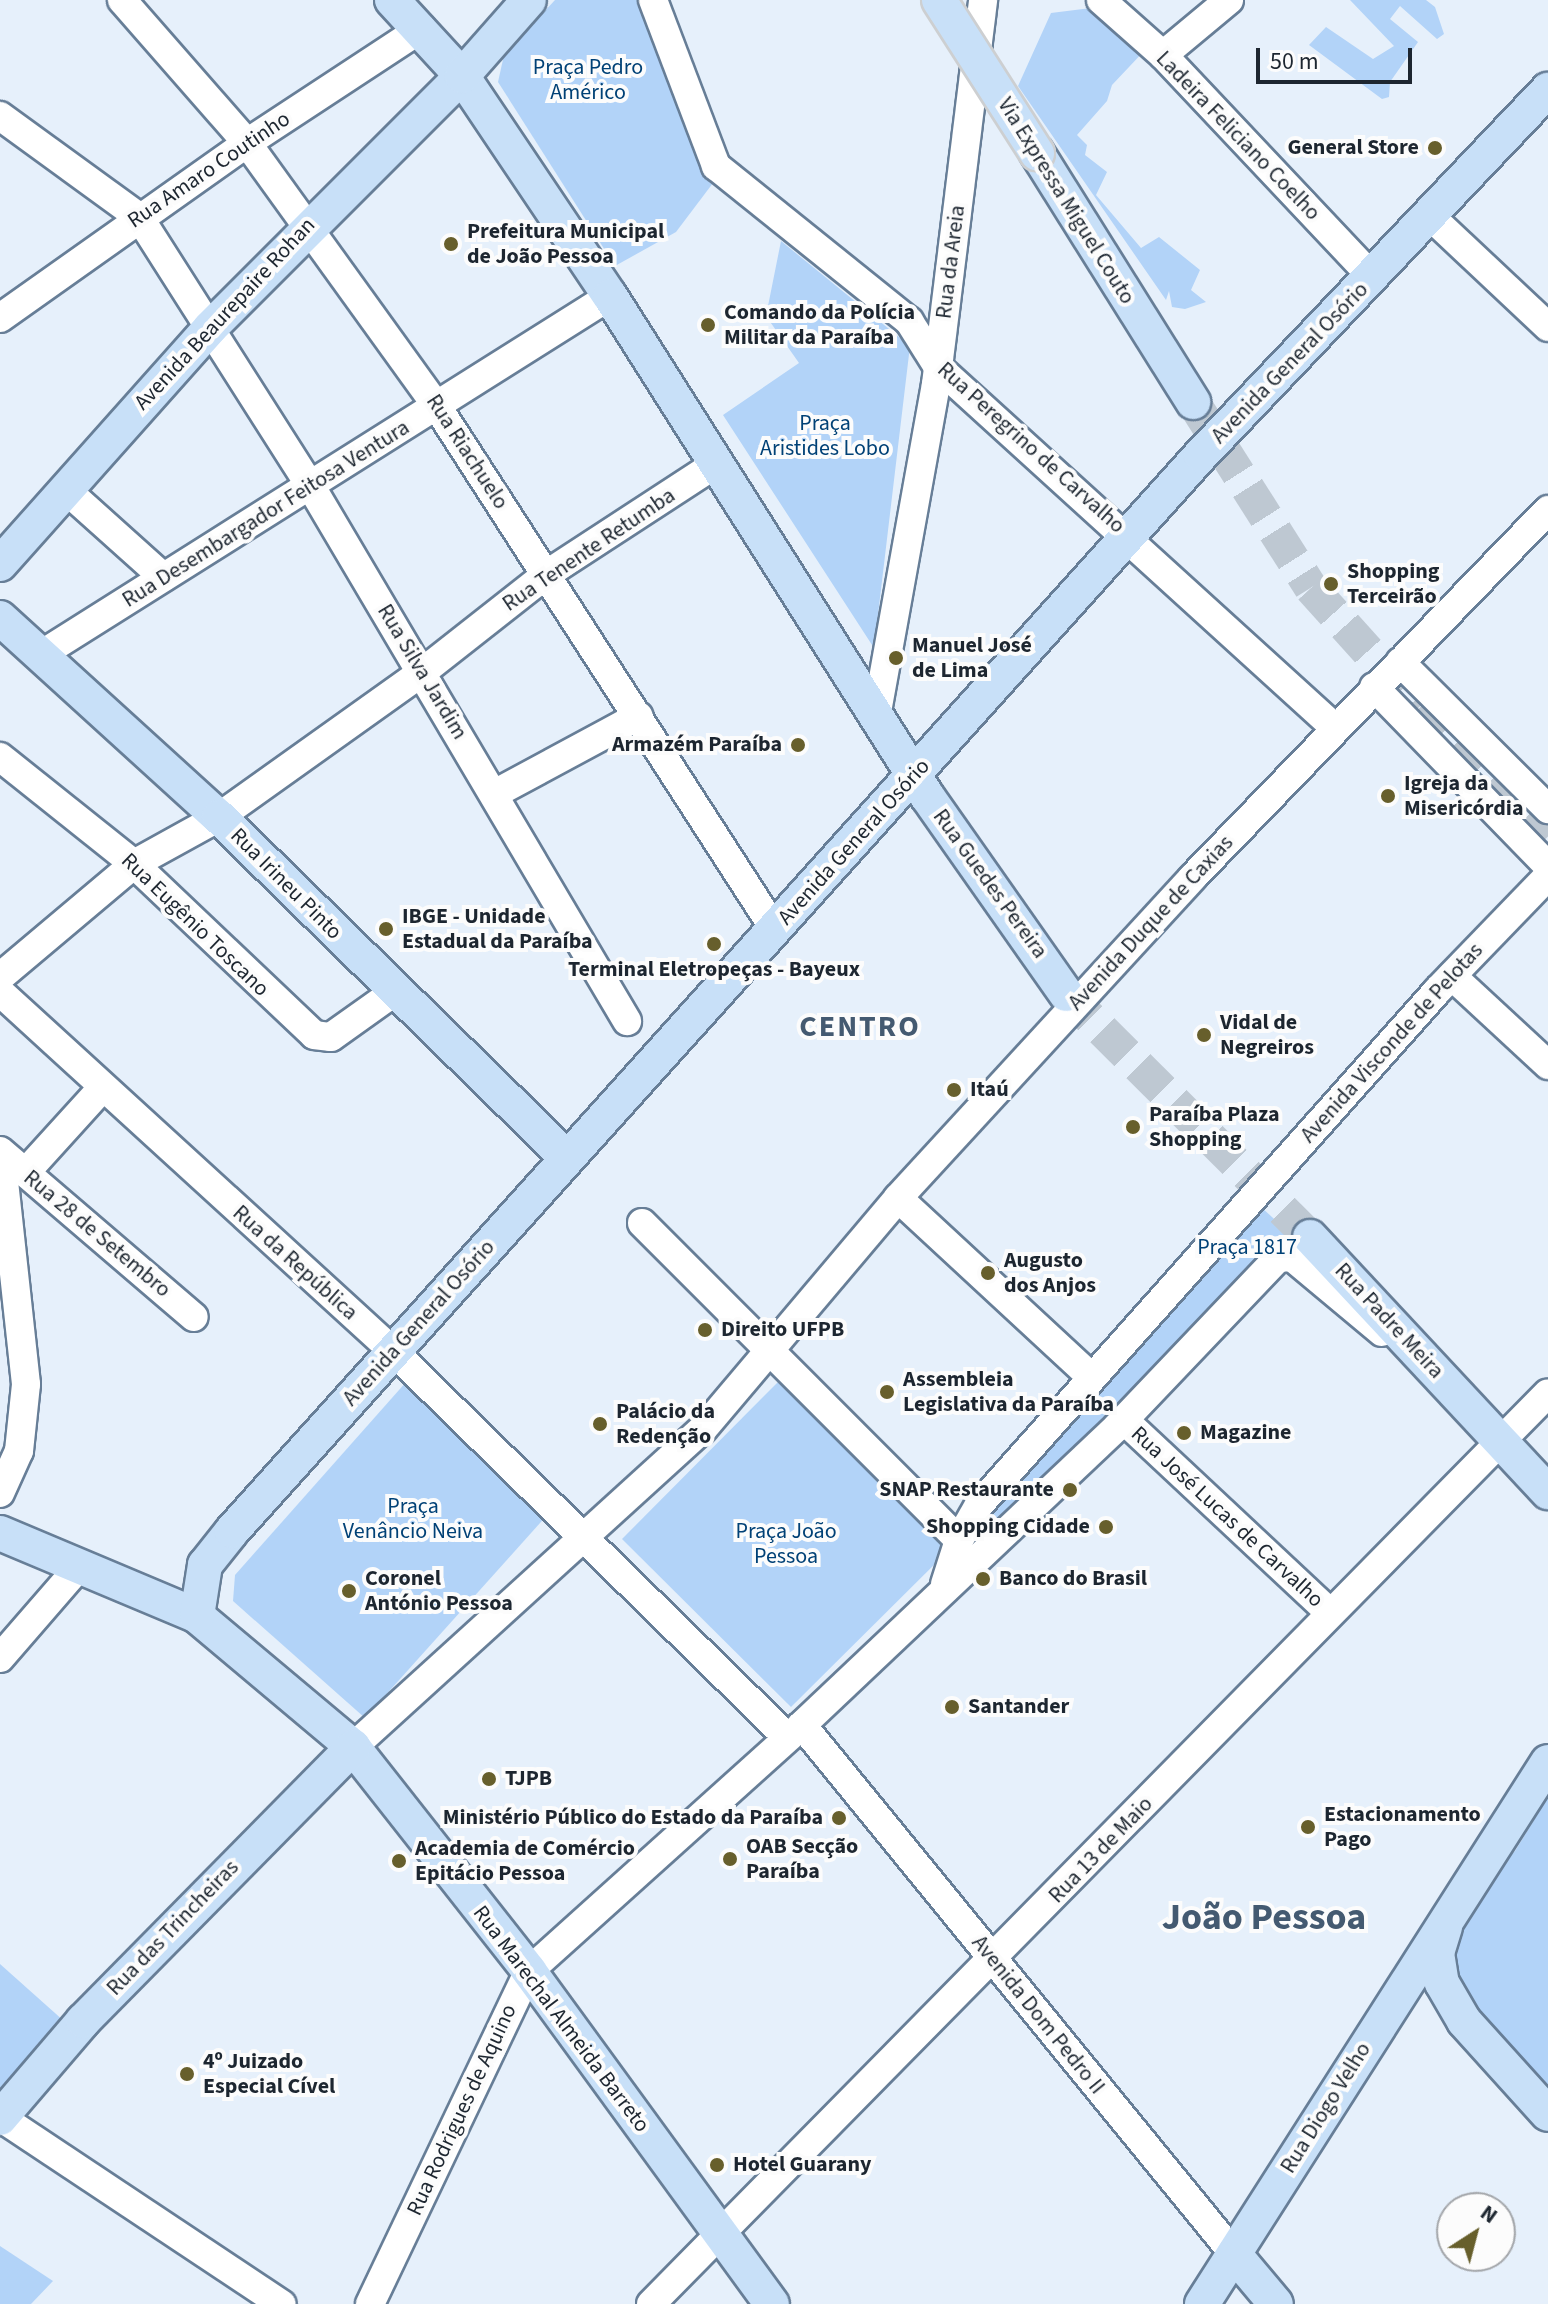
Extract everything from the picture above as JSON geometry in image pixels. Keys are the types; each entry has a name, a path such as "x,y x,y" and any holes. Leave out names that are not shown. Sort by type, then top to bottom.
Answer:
{"main road":[{"path":"392,0 422,28 462,76 610,296 877,712 914,775"},
{"path":"462,76 529,0"},
{"name":"Via Expressa Miguel Couto","path":"939,0 1193,402"},
{"name":"Avenida Beaurepaire Rohan","path":"0,564 210,328 308,225 462,76"},
{"name":"Avenida General Osório","path":"197,1616 199,1579 213,1554 566,1157 1131,538 1201,455 1548,90"},
{"name":"Rua Irineu Pinto","path":"0,618 219,817 394,992 566,1157"},
{"name":"Rua Guedes Pereira","path":"914,775 1066,994"},
{"name":"Rua Padre Meira","path":"1301,1247 1467,1406 1548,1492"},
{"name":"Rua Marechal Almeida Barreto","path":"0,1533 197,1616 353,1747 529,1971 772,2304"},
{"name":"Rua das Trincheiras","path":"0,2117 94,2009 353,1747"},
{"path":"1548,1762 1450,1912 1437,1953 1442,1983 1464,2021 1548,2114"},
{"name":"Rua Diogo Velho","path":"1202,2304 1450,1912"},
{"name":"Avenida Dom Pedro II","path":"1234,2254 1276,2304"}],"street":[{"name":"Rua Peregrino de Carvalho","path":"653,0 716,166 909,321 938,367 1131,538 1334,727"},
{"name":"Rua da Areia","path":"877,712 938,367 983,0"},
{"name":"Ladeira Feliciano Coelho","path":"1101,0 1163,55 1372,277"},
{"path":"1163,55 1229,0"},
{"name":"Rua Riachuelo","path":"134,4 247,143 438,408 775,930"},
{"name":"Rua Amaro Coutinho","path":"0,318 139,217 422,28"},
{"path":"0,116 139,217"},
{"path":"1430,216 1545,317"},
{"name":"Rua Silva Jardim","path":"139,217 310,485 496,793 627,1021"},
{"name":"Rua Desembargador Feitosa Ventura","path":"42,654 438,408 610,296"},
{"name":"Rua Tenente Retumba","path":"0,977 134,864 219,817 421,673 547,574 716,464"},
{"path":"65,489 163,577"},
{"name":"Avenida Duque de Caxias","path":"772,1353 898,1198 1334,727 1548,510"},
{"path":"1400,662 1548,809"},
{"path":"1374,687 1544,860"},
{"path":"496,793 639,716"},
{"path":"1466,778 1491,752"},
{"name":"Rua Eugênio Toscano","path":"0,757 134,864 314,1035 331,1037 394,992"},
{"name":"Avenida Visconde de Pelotas","path":"944,1587 959,1540 979,1505 1090,1376 1452,976 1544,860"},
{"path":"1452,976 1548,1065"},
{"name":"Rua da República","path":"0,992 394,1352 585,1538"},
{"path":"25,1173 102,1088"},
{"path":"0,1151 26,1384 19,1451 0,1493"},
{"name":"Rua 28 de Setembro","path":"0,1151 194,1317"},
{"path":"898,1198 1090,1376"},
{"path":"642,1223 959,1540"},
{"path":"585,1538 794,1731 1124,1420 1278,1258 1301,1247"},
{"path":"353,1747 703,1429 772,1353"},
{"name":"Rua 13 de Maio","path":"651,2304 1548,1393"},
{"name":"Rua José Lucas de Carvalho","path":"1124,1420 1330,1613"},
{"path":"0,1658 78,1568"},
{"name":"Avenida Dom Pedro II","path":"794,1731 994,1959 1234,2254"},
{"name":"Rua Rodrigues de Aquino","path":"370,2304 529,1971 794,1731"},
{"path":"0,2117 281,2304"}],"green space":[{"name":"Praça Pedro Américo","path":"555,0 638,0 713,183 676,232 615,266 498,82 504,55"},
{"path":"1350,0 1426,0 1435,7 1444,34 1437,39 1400,6 1390,19 1418,42 1390,82 1389,97 1382,99 1309,45 1326,27 1373,59 1394,46"},
{"path":"1091,8 1146,49 1112,85 1107,101 1077,135 1087,145 1085,155 1107,172 1096,195 1141,248 1159,237 1200,270 1191,290 1206,302 1185,309 1172,307 1169,291 1166,300 1018,86 1051,13"},
{"name":"Praça Aristides Lobo","path":"781,241 910,346 874,648 723,415 799,363 766,316"},
{"name":"Praça 1817","path":"1251,1198 1303,1245 998,1540 979,1505"},
{"name":"Praça João Pessoa","path":"780,1380 950,1549 791,1707 622,1539"},
{"name":"Praça Venâncio Neiva","path":"407,1381 549,1513 365,1718 233,1601 235,1575"},
{"path":"1548,1797 1548,2089 1504,2042 1478,2021 1454,1967 1456,1925 1500,1863 1515,1851"},
{"path":"0,1964 65,2022 0,2089"},
{"path":"0,2246 53,2281 31,2304 0,2304"}],"tunnel":[{"path":"1193,402 1311,588 1419,708 1548,837"},
{"path":"1066,994 1310,1237"}],"place":[{"name":"General Store","path":"1435,148"},
{"name":"Prefeitura Municipal de João Pessoa","path":"451,244"},
{"name":"Comando da Polícia Militar da Paraíba","path":"708,325"},
{"name":"Shopping Terceirão","path":"1331,584"},
{"name":"Manuel José de Lima","path":"896,658"},
{"name":"Armazém Paraíba","path":"798,745"},
{"name":"Igreja da Misericórdia","path":"1388,796"},
{"name":"IBGE - Unidade Estadual da Paraíba","path":"386,929"},
{"name":"Terminal Eletropeças - Bayeux","path":"714,944"},
{"name":"Vidal de Negreiros","path":"1204,1035"},
{"name":"Itaú","path":"954,1090"},
{"name":"Paraíba Plaza Shopping","path":"1133,1127"},
{"name":"Augusto dos Anjos","path":"988,1273"},
{"name":"Direito UFPB","path":"705,1330"},
{"name":"Assembleia Legislativa da Paraíba","path":"887,1392"},
{"name":"Palácio da Redenção","path":"600,1424"},
{"name":"Magazine","path":"1184,1433"},
{"name":"SNAP Restaurante","path":"1070,1490"},
{"name":"Shopping Cidade","path":"1106,1527"},
{"name":"Banco do Brasil","path":"983,1579"},
{"name":"Coronel António Pessoa","path":"349,1591"},
{"name":"Santander","path":"952,1707"},
{"name":"TJPB","path":"489,1779"},
{"name":"Ministério Público do Estado da Paraíba","path":"839,1818"},
{"name":"Estacionamento Pago","path":"1308,1827"},
{"name":"OAB Secção Paraíba","path":"730,1859"},
{"name":"Academia de Comércio Epitácio Pessoa","path":"399,1861"},
{"name":"4º Juizado Especial Cível","path":"187,2074"},
{"name":"Hotel Guarany","path":"717,2165"}],"district":[{"name":"CENTRO","path":"860,1027"},
{"name":"João Pessoa","path":"1264,1918"}]}
